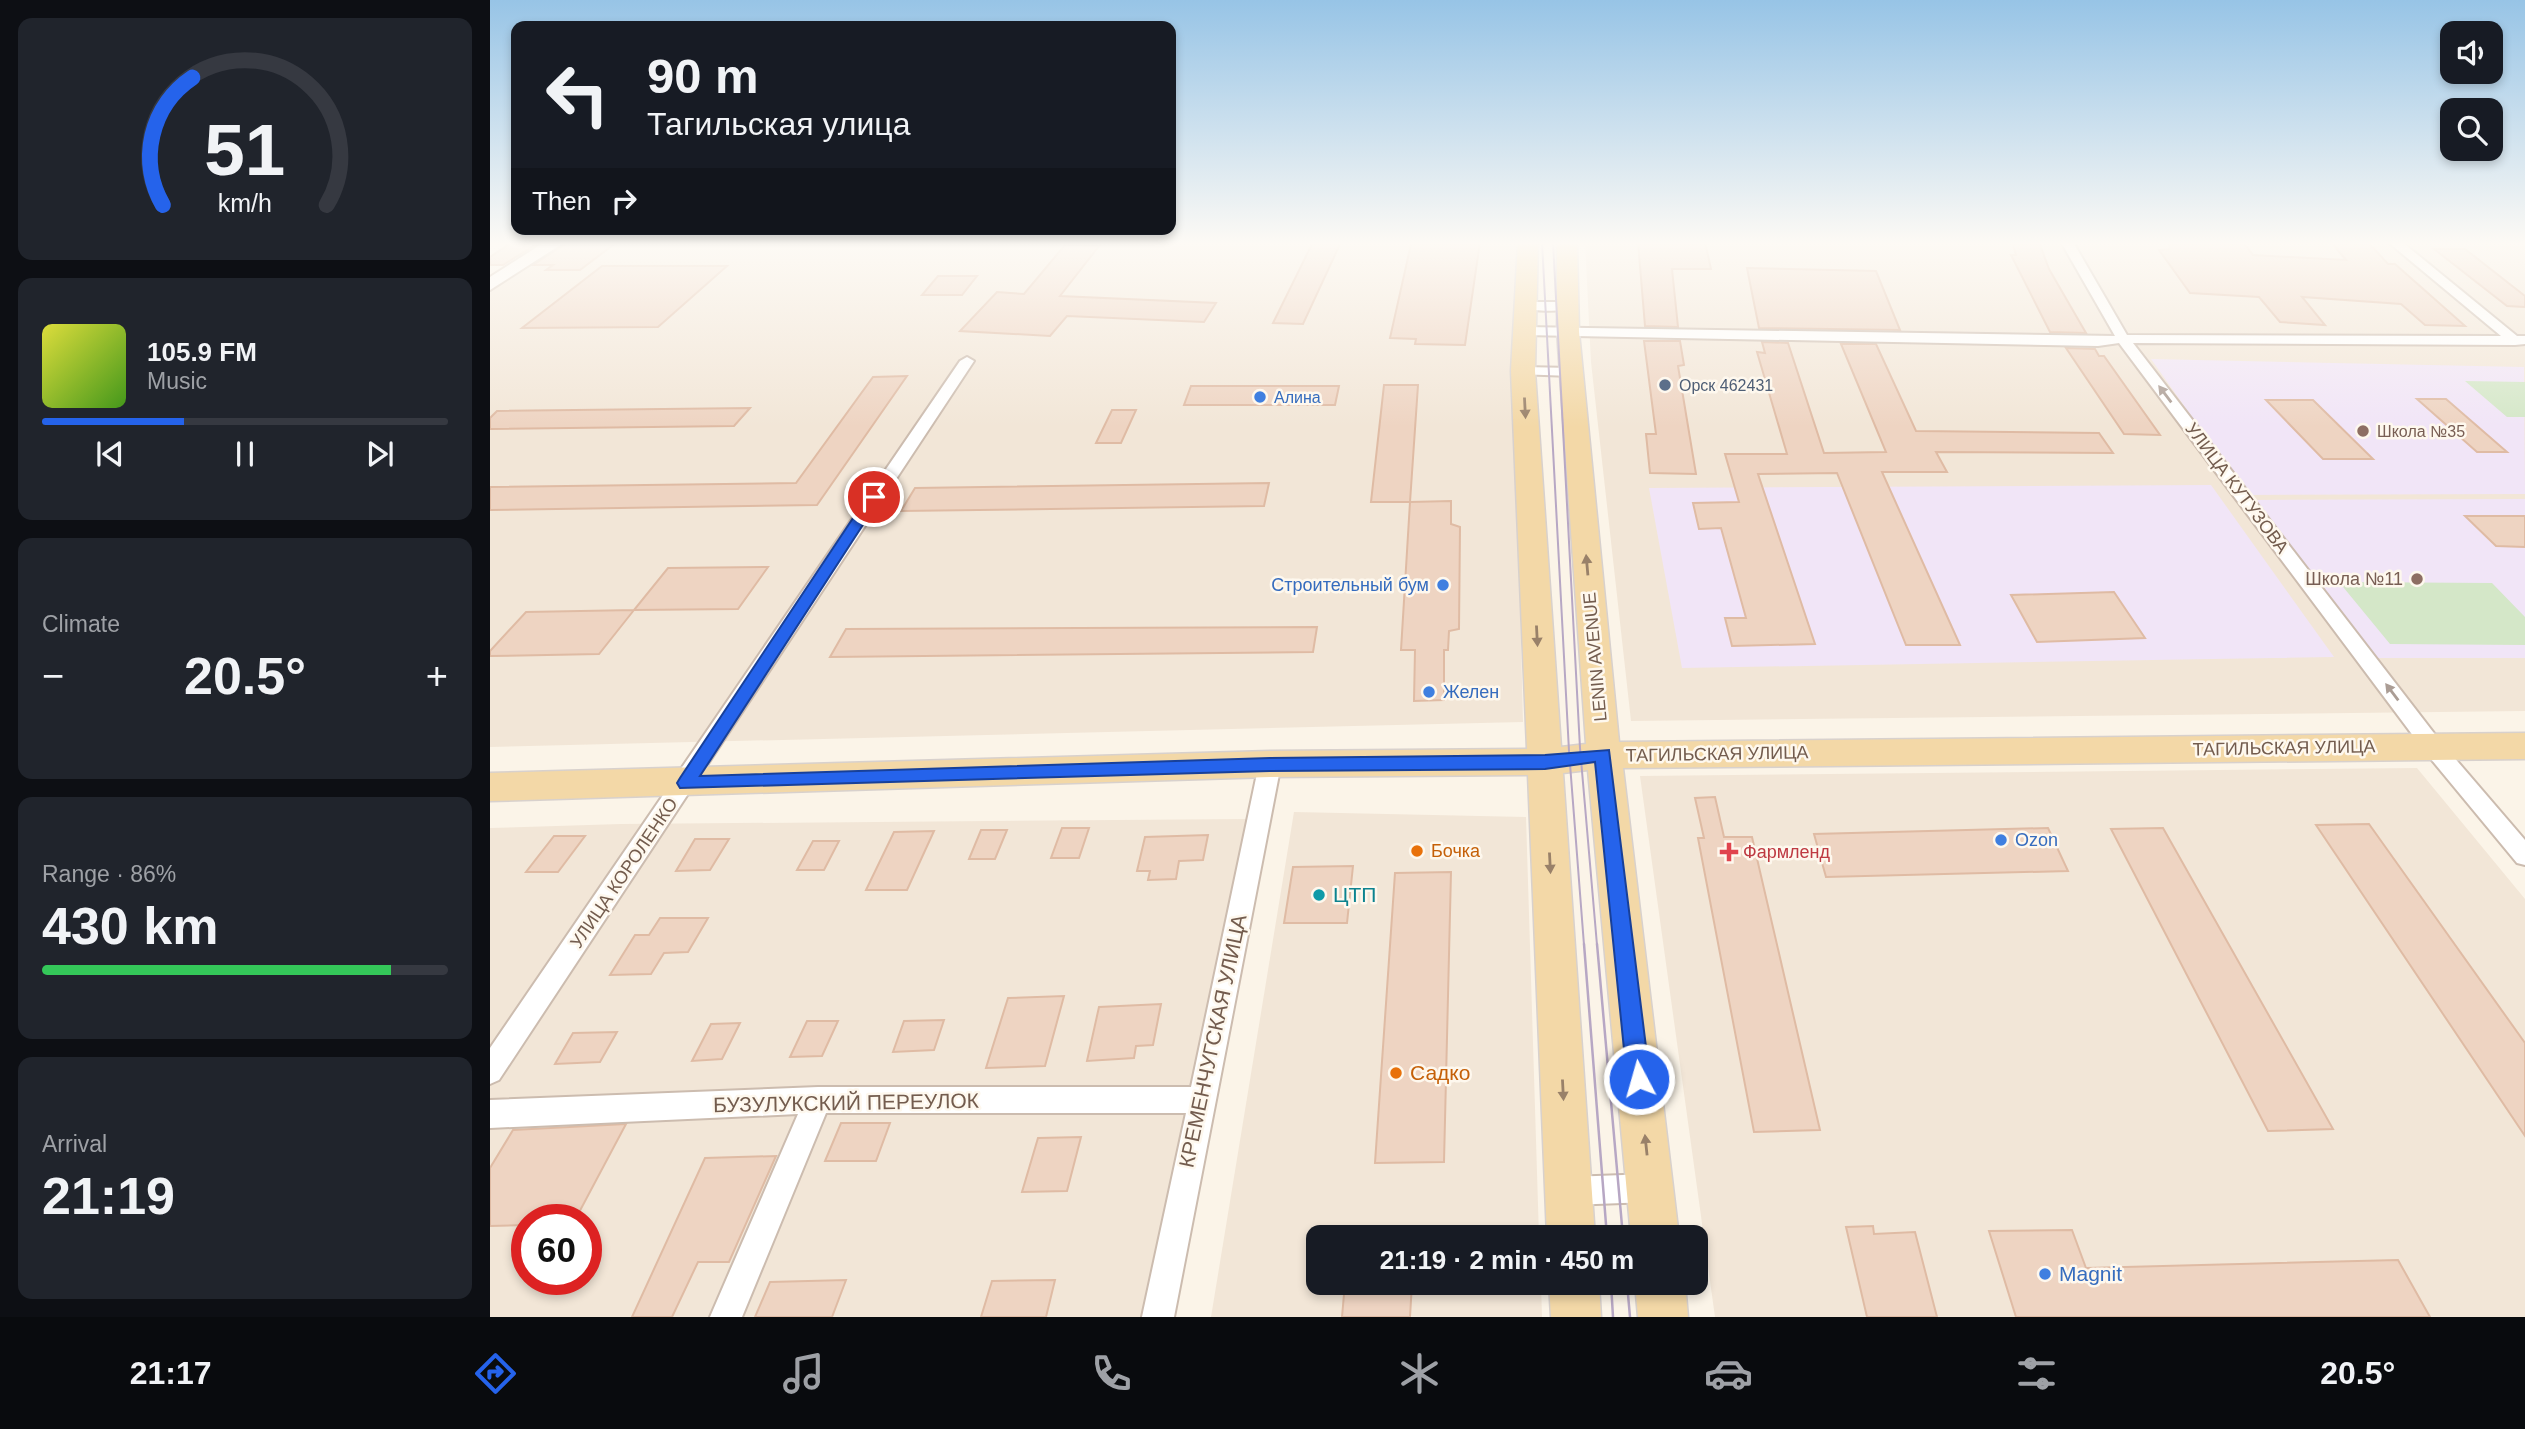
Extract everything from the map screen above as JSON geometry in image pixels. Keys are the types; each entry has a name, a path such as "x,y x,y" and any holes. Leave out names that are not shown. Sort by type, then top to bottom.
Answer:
{"main road":[{"path":"1525,303 1523,371 1571,1225"},
{"name":"LENIN AVENUE","path":"1568,303 1571,372 1603,755 1655,1225"},
{"name":"ТАГИЛЬСКАЯ УЛИЦА","path":"490,787 1270,764 1545,762 1603,755 2525,746"},
{"path":"1575,1295 1576,1317"},
{"path":"1661,1295 1663,1317"}],"street":[{"name":"УЛИЦА КУТУЗОВА","path":"2102,303 2123,339 2433,747 2525,856"},
{"path":"2471,303 2521,343"},
{"path":"1524,318 1568,319"},
{"path":"1524,318 2098,342 2123,339 2521,343"},
{"name":"УЛИЦА КОРОЛЕНКО","path":"490,1071 686,783 798,610 967,360"},
{"path":"1523,371 1571,372"},
{"name":"КРЕМЕНЧУГСКАЯ УЛИЦА","path":"1158,1317 1270,764"},
{"path":"726,1317 818,1100"},
{"name":"БУЗУЛУКСКИЙ ПЕРЕУЛОК","path":"490,1114 818,1100 1201,1100"},
{"path":"1569,1191 1650,1188"}],"shaded area":[{"path":"490,303 1516,303 1514,364 1523,722 490,747"},
{"path":"1588,303 2525,303 2525,711 1631,721 1591,362"},
{"name":"Школа №35","path":"2151,359 2524,367 2525,494 2247,495"},
{"path":"2211,485 2334,657 1682,668 1649,488"},
{"name":"Школа №11","path":"2525,499 2525,658 2371,658 2248,500"},
{"path":"2417,768 2525,899 2525,1317 1715,1317 1708,1267 1708,1225 1702,1225 1640,776"},
{"path":"1294,812 1526,817 1539,1225 1306,1225 1306,1295 1541,1295 1542,1317 1211,1317"},
{"path":"1248,819 1142,1317 490,1317 490,828 621,824"}],"green space":[{"path":"2465,381 2525,382 2525,417 2507,417"},
{"path":"2339,582 2492,583 2525,617 2525,645 2390,644"}],"building":[{"path":"554,303 685,303 658,327 522,328"},
{"path":"986,303 1216,303 1204,322 1067,316 1050,336 960,331"},
{"path":"1283,303 1313,303 1303,324 1273,323"},
{"path":"1398,303 1471,303 1465,345 1415,344 1416,339 1390,338"},
{"path":"1643,303 1676,303 1678,327 1645,326"},
{"path":"1754,303 1889,303 1900,330 1759,328"},
{"path":"2036,303 2069,303 2086,333 2050,332"},
{"path":"2264,303 2307,303 2325,325 2280,322"},
{"path":"2393,303 2440,303 2465,326 2425,325 2401,304"},
{"path":"2504,303 2525,303 2525,307"},
{"path":"1644,341 1680,341 1684,365 1678,366 1696,474 1650,473 1646,434 1656,434"},
{"path":"1762,342 1788,343 1824,453 1886,452 1841,344 1876,344 1916,431 2099,433 2113,453 1936,452 1947,472 1882,472 1960,645 1906,645 1837,473 1758,474 1815,644 1732,646 1725,618 1746,618 1721,528 1699,529 1693,503 1739,502 1725,454 1787,454 1757,352 1765,353"},
{"path":"2066,348 2095,349 2099,356 2104,356 2160,435 2124,434"},
{"path":"907,376 817,505 490,510 490,487 796,483 873,377"},
{"path":"1384,385 1418,385 1410,502 1371,502"},
{"path":"1191,386 1339,386 1335,405 1184,405"},
{"path":"2417,399 2446,399 2507,452 2477,452"},
{"path":"2266,400 2313,400 2373,459 2323,459"},
{"path":"750,408 734,426 490,429 490,418 497,411"},
{"path":"1112,410 1136,410 1121,443 1096,443"},
{"path":"1269,483 1264,506 901,511 915,488"},
{"path":"1451,501 1451,524 1460,527 1459,629 1449,631 1448,650 1444,650 1444,700 1414,701 1415,650 1401,650 1410,502"},
{"path":"2465,516 2525,516 2525,547 2496,546"},
{"path":"768,567 738,609 634,610 668,568"},
{"path":"2114,592 2145,638 2037,642 2011,595"},
{"path":"634,610 599,654 490,656 490,651 526,612"},
{"path":"1317,627 1313,652 830,657 846,629"},
{"path":"1715,797 1724,837 1752,837 1820,1130 1754,1132 1698,838 1704,838 1695,798"},
{"path":"2369,824 2525,1043 2525,1136 2316,825"},
{"path":"1062,828 1089,828 1079,858 1051,858"},
{"path":"2048,828 2068,871 1826,877 1814,834"},
{"path":"2163,828 2333,1129 2268,1131 2111,829"},
{"path":"981,830 1007,830 995,859 969,859"},
{"path":"934,831 907,890 866,890 894,832"},
{"path":"1208,835 1203,860 1179,861 1176,879 1148,880 1150,871 1137,871 1145,837"},
{"path":"554,836 585,836 558,872 526,872"},
{"path":"695,839 729,839 710,870 676,871"},
{"path":"813,841 839,841 824,870 797,870"},
{"name":"ЦТП","path":"1353,866 1347,923 1284,923 1293,867"},
{"path":"1451,872 1444,1162 1375,1163 1395,873"},
{"path":"660,918 708,918 688,952 664,953 651,974 610,975 635,935 649,935"},
{"path":"1064,996 1045,1066 986,1068 1008,998"},
{"path":"1161,1004 1153,1045 1136,1046 1134,1058 1087,1061 1099,1007"},
{"path":"944,1020 934,1050 893,1052 904,1021"},
{"path":"807,1021 838,1021 822,1056 790,1057"},
{"path":"740,1023 722,1059 692,1061 711,1024"},
{"path":"617,1032 600,1062 555,1064 573,1033"},
{"path":"841,1123 890,1123 876,1161 825,1161"},
{"path":"626,1124 584,1204 511,1204 511,1225 490,1226 490,1168 513,1130"},
{"path":"1081,1137 1067,1191 1022,1192 1038,1138"},
{"path":"776,1156 729,1262 698,1262 672,1317 632,1317 705,1158"},
{"path":"1873,1226 1874,1234 1915,1232 1937,1317 1867,1317 1846,1227"},
{"path":"2072,1230 2086,1268 2398,1260 2430,1317 2016,1317 1989,1231"},
{"path":"846,1280 832,1317 755,1317 770,1282"},
{"path":"1055,1280 1046,1317 981,1317 992,1281"},
{"path":"1344,1295 1411,1295 1410,1317 1342,1317"}],"tram line":[{"path":"1545,303 1569,751 1584,945"},
{"path":"1556,303 1580,748 1597,945"},
{"path":"1584,944 1606,1225"},
{"path":"1597,944 1622,1225"},
{"path":"1612,1295 1613,1317"},
{"path":"1628,1295 1630,1317"}],"place":[{"name":"Орск 462431","path":"1665,385"},
{"name":"Алина","path":"1260,397"},
{"name":"Школа №35","path":"2363,431"},
{"name":"Школа №11","path":"2417,579"},
{"name":"Строительный бум","path":"1443,585"},
{"name":"Желен","path":"1429,692"},
{"name":"Ozon","path":"2001,840"},
{"name":"Бочка","path":"1417,851"},
{"name":"Фармленд","path":"1729,852"},
{"name":"ЦТП","path":"1319,895"},
{"name":"Садко","path":"1396,1073"},
{"name":"Magnit","path":"2045,1274"}],"route":[{"path":"874,497 686,783 1270,764 1545,762 1603,755 1639,1079"}]}
